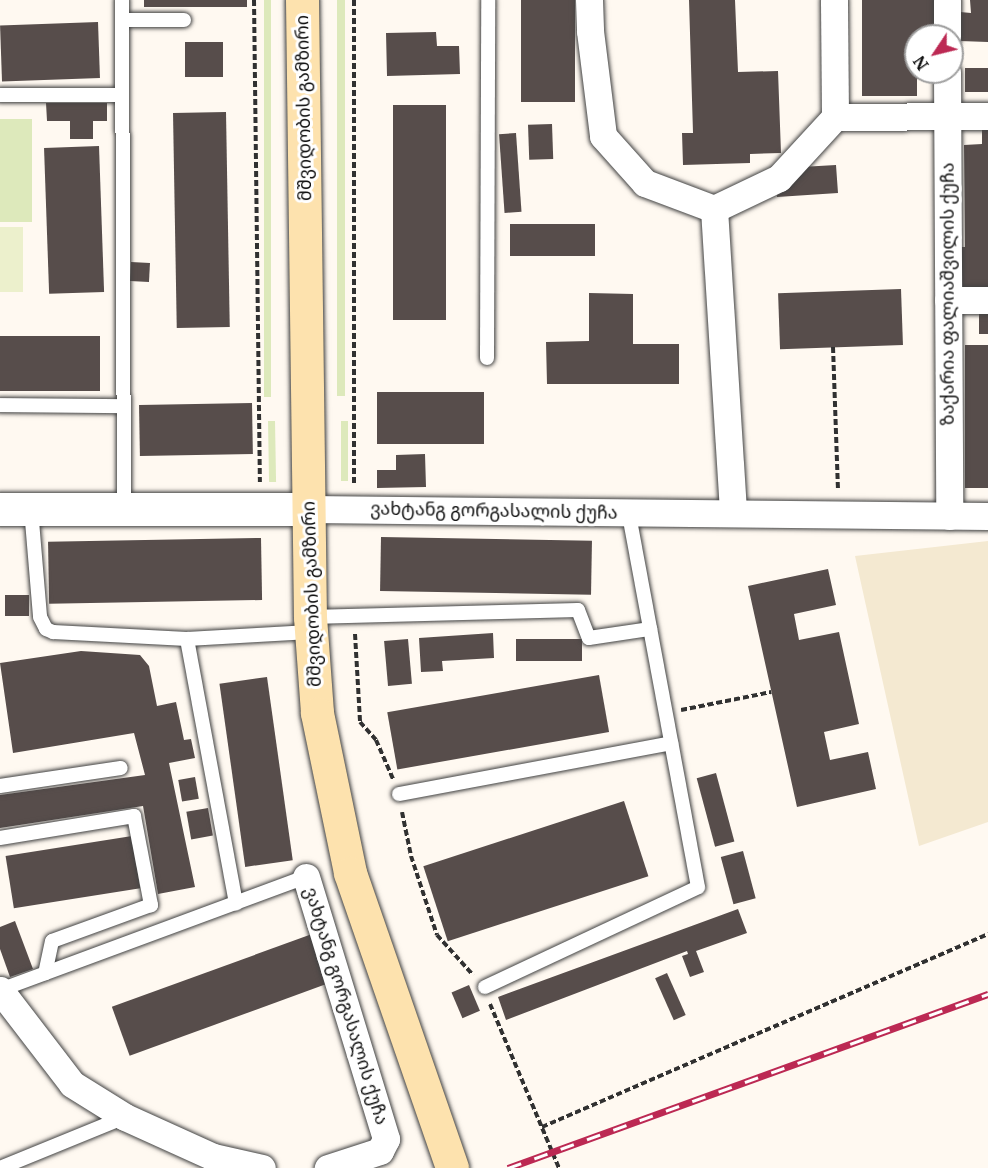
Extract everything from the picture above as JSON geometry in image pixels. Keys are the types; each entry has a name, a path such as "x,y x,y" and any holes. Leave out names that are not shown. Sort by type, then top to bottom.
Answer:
{"main road":[{"name":"მშვიდობის გამზირი","path":"302,0 310,624 317,713 350,873 451,1165"}],"street":[{"path":"589,0 590,31 603,136 645,183 714,209 779,178 835,117 834,0"},
{"path":"947,0 947,24"},
{"name":"ზაქარია ფალიაშვილის ქუჩა","path":"947,84 949,516"},
{"path":"835,117 988,117"},
{"path":"714,209 733,511"},
{"path":"948,300 988,300"},
{"name":"ვახტანგ გორგასალის ქუჩა","path":"16,509 309,509 629,513 733,511 988,516"},
{"name":"ვახტანგ გორგასალის ქუჩა","path":"306,877 386,1139 380,1151 328,1168"},
{"path":"0,990 72,1084 125,1117 213,1157 262,1168"}],"lane":[{"path":"122,0 124,510"},
{"path":"487,358 488,0"},
{"path":"122,20 184,20"},
{"path":"0,95 122,95"},
{"path":"0,405 124,406"},
{"path":"16,509 40,617 46,629 53,632 187,639 310,624 578,610 589,638 650,629"},
{"path":"484,987 698,887 629,513"},
{"path":"187,639 236,903"},
{"path":"399,794 672,743"},
{"path":"0,786 121,768"},
{"path":"0,838 134,816 151,905 52,940 45,973"},
{"path":"0,990 306,877"},
{"path":"0,1168 125,1117"}],"path":[{"path":"254,0 260,483"},
{"path":"354,0 354,484"},
{"path":"833,347 839,513"},
{"path":"666,714 771,692"},
{"path":"542,1127 988,934"},
{"path":"484,987 559,1168"}],"shaded area":[{"path":"988,541 988,822 919,846 855,556"}],"green space":[{"path":"264,0 271,0 271,397 264,397"},
{"path":"337,0 345,0 345,396 337,396"},
{"path":"0,119 32,119 32,222 0,222"},
{"path":"0,227 23,227 23,292 0,292"},
{"path":"268,421 275,421 276,482 269,482"},
{"path":"341,421 348,421 348,481 341,481"}],"building":[{"path":"144,0 247,0 247,7 144,7"},
{"path":"521,0 575,0 575,102 521,102"},
{"path":"689,0 735,0 738,72 778,71 781,153 750,154 750,163 683,165 682,133 693,133"},
{"path":"862,0 939,0 939,24 904,24 904,84 917,84 917,96 862,96"},
{"path":"970,0 988,0 988,42 964,41 964,24 960,24 960,12 971,13"},
{"path":"98,22 100,78 2,81 0,25"},
{"path":"436,32 437,46 459,46 460,74 387,76 386,33"},
{"path":"185,42 223,42 223,77 185,77"},
{"path":"965,68 988,68 988,92 965,92"},
{"path":"46,103 107,103 107,121 93,121 93,139 70,139 70,121 47,121"},
{"path":"393,105 446,105 446,320 393,320"},
{"path":"226,112 230,327 177,328 173,113"},
{"path":"552,124 553,159 529,160 528,125"},
{"path":"982,126 988,126 988,287 956,287 955,247 965,247 964,145 982,144"},
{"path":"516,133 522,212 505,213 499,134"},
{"path":"99,146 104,292 49,294 44,148"},
{"path":"836,165 838,193 777,197 776,185 795,181 801,167"},
{"path":"510,224 595,224 595,256 510,256"},
{"path":"131,262 150,263 149,282 130,281"},
{"path":"901,289 903,345 780,349 778,293"},
{"path":"589,293 633,294 633,344 679,344 679,384 547,384 546,342 589,341"},
{"path":"979,311 988,311 988,334 979,334"},
{"path":"0,336 100,336 100,391 0,391"},
{"path":"965,345 988,345 988,488 965,488"},
{"path":"377,392 484,392 484,444 377,444"},
{"path":"252,403 253,454 140,456 139,405"},
{"path":"425,454 426,487 377,488 377,470 396,470 396,455"},
{"path":"381,537 592,541 591,595 380,591"},
{"path":"261,538 262,600 49,604 48,542"},
{"path":"828,569 836,605 794,614 799,640 839,632 859,724 824,732 830,760 868,752 876,789 797,807 748,586"},
{"path":"5,595 29,595 29,616 5,616"},
{"path":"493,633 494,658 442,661 443,671 421,672 419,638"},
{"path":"408,639 412,684 388,686 384,641"},
{"path":"516,639 582,639 582,661 516,661"},
{"path":"81,651 140,655 149,666 157,706 176,702 184,740 191,739 195,758 169,763 195,887 158,894 143,806 0,828 0,795 145,775 134,733 13,753 0,663"},
{"path":"599,675 609,732 397,769 387,712"},
{"path":"267,677 293,860 245,867 219,684"},
{"path":"716,773 734,842 715,847 697,778"},
{"path":"195,777 199,799 182,802 178,780"},
{"path":"624,801 648,876 448,941 423,866"},
{"path":"208,808 213,836 191,839 186,812"},
{"path":"132,836 140,888 14,908 6,856"},
{"path":"743,851 756,898 733,904 721,857"},
{"path":"738,909 747,933 696,951 704,972 690,977 682,956 688,954 687,951 506,1020 498,997"},
{"path":"15,921 33,969 10,977 0,949 0,927"},
{"path":"312,934 330,983 130,1056 112,1007"},
{"path":"667,973 686,1015 674,1020 655,978"},
{"path":"469,985 480,1011 462,1018 452,992"}],"railway":[{"path":"508,1168 988,994"}]}
